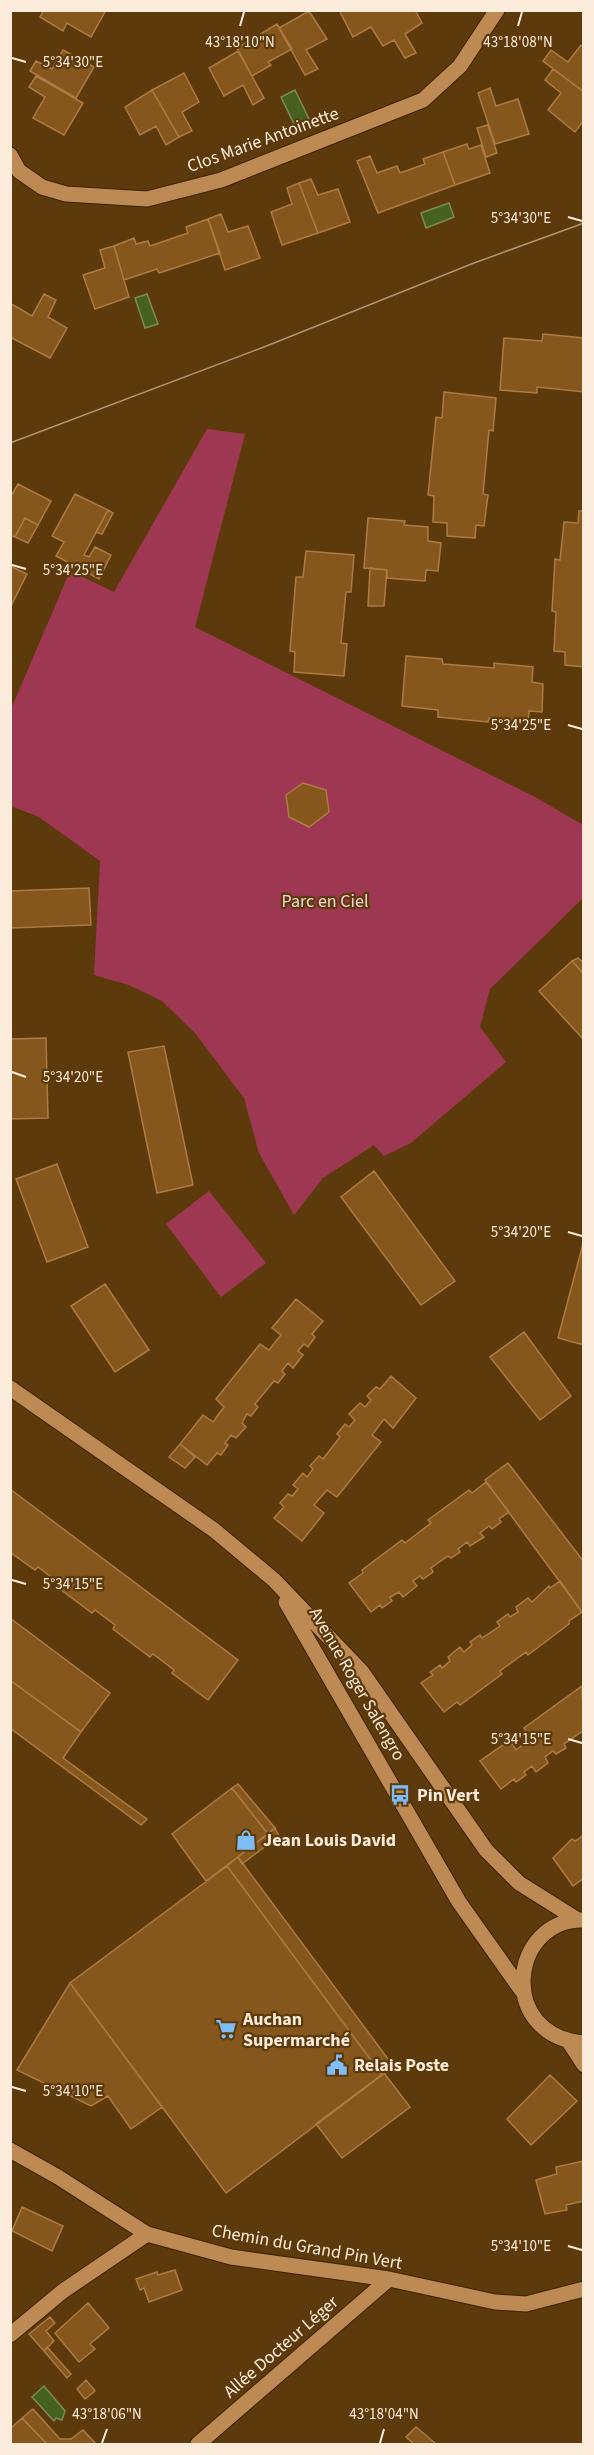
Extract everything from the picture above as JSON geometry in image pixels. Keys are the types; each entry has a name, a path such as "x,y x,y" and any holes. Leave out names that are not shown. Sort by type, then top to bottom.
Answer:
{"street":[{"name":"Clos Marie Antoinette","path":"10,155 19,171 42,187 66,194 147,199 221,180 423,100 460,66 498,10"},
{"name":"Avenue Roger Salengro","path":"10,1388 214,1530 274,1580 362,1672 486,1850 519,1883 581,1920"},
{"name":"Avenue Roger Salengro","path":"274,1580 400,1795 459,1902 522,1991 526,2004 536,2021 550,2034 576,2042"},
{"path":"522,1991 524,1966 535,1944 554,1928 581,1920"},
{"path":"576,2042 584,2065"},
{"name":"Chemin du Grand Pin Vert","path":"10,2150 58,2177 147,2234 231,2257 389,2279 495,2301 526,2304 584,2289"},
{"path":"10,2335 63,2291 147,2234"},
{"name":"Allée Docteur Léger","path":"198,2445 389,2279"}],"green space":[{"name":"Parc en Ciel","path":"207,429 245,434 195,627 537,798 583,825 583,898 490,989 480,1027 506,1062 411,1143 384,1156 374,1145 323,1178 294,1215 259,1153 244,1098 195,1033 162,1001 129,985 94,975 100,861 39,817 11,806 11,709 70,571 114,592"},
{"path":"209,1191 266,1263 221,1297 166,1224"}],"shaded area":[{"path":"295,90 310,121 296,128 281,97"},
{"path":"449,203 454,217 426,228 421,213"},
{"path":"147,294 158,324 145,328 135,298"},
{"path":"44,2386 65,2411 62,2420 56,2418 54,2421 32,2397"}],"building":[{"path":"44,10 106,10 91,37 67,23 63,31 40,17"},
{"path":"339,10 415,10 422,23 405,34 416,53 405,58 394,40 383,46 371,27 353,37"},
{"path":"309,11 327,39 306,50 318,69 305,75 279,28"},
{"path":"277,24 292,49 268,62 271,65 252,76 237,48"},
{"path":"581,45 584,47 584,92 543,61 551,50 568,62"},
{"path":"63,50 94,67 76,98 30,71 36,61 52,69"},
{"path":"238,51 264,98 253,105 243,85 224,96 209,68"},
{"path":"553,69 584,92 584,120 575,132 548,110 561,93 545,80"},
{"path":"184,73 199,102 182,112 192,131 179,137 152,90"},
{"path":"36,76 83,103 64,135 33,118 45,97 29,87"},
{"path":"490,88 496,106 518,99 529,134 495,144 478,93"},
{"path":"152,90 179,137 166,145 156,126 140,135 125,107"},
{"path":"488,125 497,153 486,157 477,128"},
{"path":"467,144 469,149 481,145 490,173 455,185 443,152"},
{"path":"443,152 455,185 378,213 357,161 370,156 377,173 397,166 400,173 425,164 423,159"},
{"path":"311,179 318,195 338,189 350,222 318,233 299,183"},
{"path":"299,183 318,233 282,245 271,212 292,204 287,188"},
{"path":"221,214 228,232 248,226 260,258 225,270 208,219"},
{"path":"208,219 220,253 159,273 157,269 124,280 114,246 134,238 136,244 148,241 150,246 188,233 186,227"},
{"path":"114,246 129,297 95,309 83,275 105,268 100,250"},
{"path":"44,294 56,300 48,317 67,328 50,358 10,337 10,303 32,316"},
{"path":"543,334 584,338 584,392 537,387 537,393 500,390 504,338 542,341"},
{"path":"444,392 496,398 493,431 489,430 483,494 488,495 484,526 476,525 475,538 447,536 447,523 433,522 434,496 428,495 436,417 442,418"},
{"path":"18,484 51,501 38,525 25,518 15,537 10,535 10,498"},
{"path":"75,494 108,510 84,555 89,557 95,547 111,555 99,579 56,556 64,542 52,536"},
{"path":"108,510 113,513 102,534 96,532"},
{"path":"579,511 584,511 584,667 565,665 565,652 554,651 556,612 552,611 555,559 560,560 564,522 578,523"},
{"path":"25,518 38,525 28,543 15,537"},
{"path":"368,518 405,521 404,525 428,527 428,541 441,543 438,571 426,570 425,581 387,578 387,570 364,568"},
{"path":"306,551 354,555 351,592 346,592 341,643 347,644 344,676 294,672 295,652 290,651 296,577 303,577"},
{"path":"10,566 27,574 10,608"},
{"path":"370,568 387,570 384,606 368,606"},
{"path":"406,656 442,659 443,664 494,668 494,663 533,667 532,682 543,684 542,712 529,711 528,721 489,718 488,722 438,717 438,710 402,706"},
{"path":"303,783 326,790 329,812 309,827 289,817 286,795"},
{"path":"89,888 91,925 10,928 10,891"},
{"path":"578,958 584,963 584,974 572,961"},
{"path":"572,961 584,974 584,1040 539,991"},
{"path":"46,1038 48,1118 10,1119 10,1039"},
{"path":"164,1046 193,1185 157,1193 128,1052"},
{"path":"57,1164 88,1247 47,1262 16,1179"},
{"path":"374,1171 455,1281 421,1305 341,1197"},
{"path":"584,1240 584,1345 558,1338"},
{"path":"105,1284 149,1350 115,1372 71,1306"},
{"path":"296,1299 323,1321 312,1334 315,1337 308,1347 304,1344 298,1351 303,1355 293,1368 288,1363 282,1371 285,1374 278,1383 274,1381 255,1404 258,1407 251,1416 247,1414 242,1423 246,1427 236,1438 231,1435 221,1455 217,1453 207,1465 180,1444 203,1415 213,1422 224,1407 216,1399 260,1344 269,1350 281,1335 272,1328"},
{"path":"524,1332 571,1396 540,1420 490,1357"},
{"path":"391,1376 416,1398 393,1428 384,1419 372,1435 381,1442 337,1497 327,1490 314,1505 324,1513 302,1541 274,1518 284,1507 280,1503 288,1494 292,1496 298,1489 293,1485 303,1473 307,1477 313,1469 310,1466 319,1456 323,1459 340,1437 337,1434 345,1424 349,1427 355,1420 349,1414 360,1403 365,1407 371,1400 367,1396 376,1387 380,1389"},
{"path":"180,1444 195,1457 185,1468 169,1457"},
{"path":"508,1463 584,1562 584,1610 582,1612 485,1480"},
{"path":"486,1482 509,1512 499,1519 501,1522 492,1529 489,1526 480,1533 484,1537 470,1546 467,1542 458,1549 460,1552 451,1558 448,1556 431,1568 433,1572 423,1579 420,1576 413,1581 417,1586 403,1597 399,1592 390,1597 392,1601 382,1608 380,1605 371,1612 349,1583 363,1573 362,1570 402,1540 405,1543 431,1523 428,1520 469,1490 472,1493"},
{"path":"10,1489 238,1660 208,1700 172,1673 174,1670 153,1654 150,1657 113,1629 115,1625 95,1610 92,1613 56,1586 59,1583 38,1567 35,1570 10,1552"},
{"path":"560,1581 582,1612 528,1655 526,1652 500,1671 502,1674 460,1705 457,1702 444,1712 421,1683 433,1675 430,1672 440,1665 442,1668 450,1661 448,1657 460,1647 464,1652 472,1645 470,1642 480,1635 482,1638 500,1626 497,1622 508,1614 510,1617 518,1612 516,1607 528,1598 532,1602 549,1586 550,1588"},
{"path":"10,1618 110,1693 81,1732 10,1680"},
{"path":"10,1680 81,1732 63,1758 147,1819 141,1825 10,1728"},
{"path":"582,1686 584,1730 564,1744 566,1748 556,1754 553,1751 545,1757 548,1763 536,1772 532,1766 524,1772 526,1775 516,1782 514,1779 501,1789 480,1761 510,1740 516,1750 530,1739 524,1728"},
{"path":"238,1784 275,1828 268,1834 232,1788"},
{"path":"232,1788 268,1834 206,1881 172,1834"},
{"path":"275,1828 279,1836 242,1864 238,1857"},
{"path":"584,1835 584,1878 573,1886 553,1858 572,1839 575,1841"},
{"path":"238,1857 394,2067 382,2075 227,1866"},
{"name":"Auchan Supermarché","path":"227,1866 382,2075 226,2193 70,1983"},
{"path":"70,1983 162,2107 131,2129 108,2096 91,2106 17,2070"},
{"path":"384,2073 410,2107 342,2158 316,2124"},
{"path":"550,2075 577,2101 531,2145 507,2119"},
{"path":"584,2161 584,2201 566,2205 567,2210 545,2214 536,2180 557,2174 556,2167"},
{"path":"22,2207 63,2226 52,2251 12,2231"},
{"path":"175,2270 182,2290 149,2302 144,2288 140,2290 136,2279 157,2272 158,2275"},
{"path":"88,2303 109,2328 90,2344 95,2349 79,2362 55,2333"},
{"path":"50,2317 55,2323 46,2331 54,2341 44,2351 29,2334"},
{"path":"47,2347 71,2374 67,2378 44,2351"},
{"path":"86,2380 95,2391 85,2399 77,2389"},
{"path":"33,2409 60,2439 71,2439 83,2430 96,2444 47,2444 22,2418"},
{"path":"22,2418 47,2444 10,2444 10,2429"},
{"path":"416,2427 436,2444 414,2444 406,2437"}],"tram line":[{"path":"10,443 264,347 474,263 584,223"}],"place":[{"name":"Pin Vert","path":"400,1795"},
{"name":"Jean Louis David","path":"246,1840"},
{"name":"Auchan Supermarché","path":"226,2029"},
{"name":"Relais Poste","path":"337,2065"}]}
